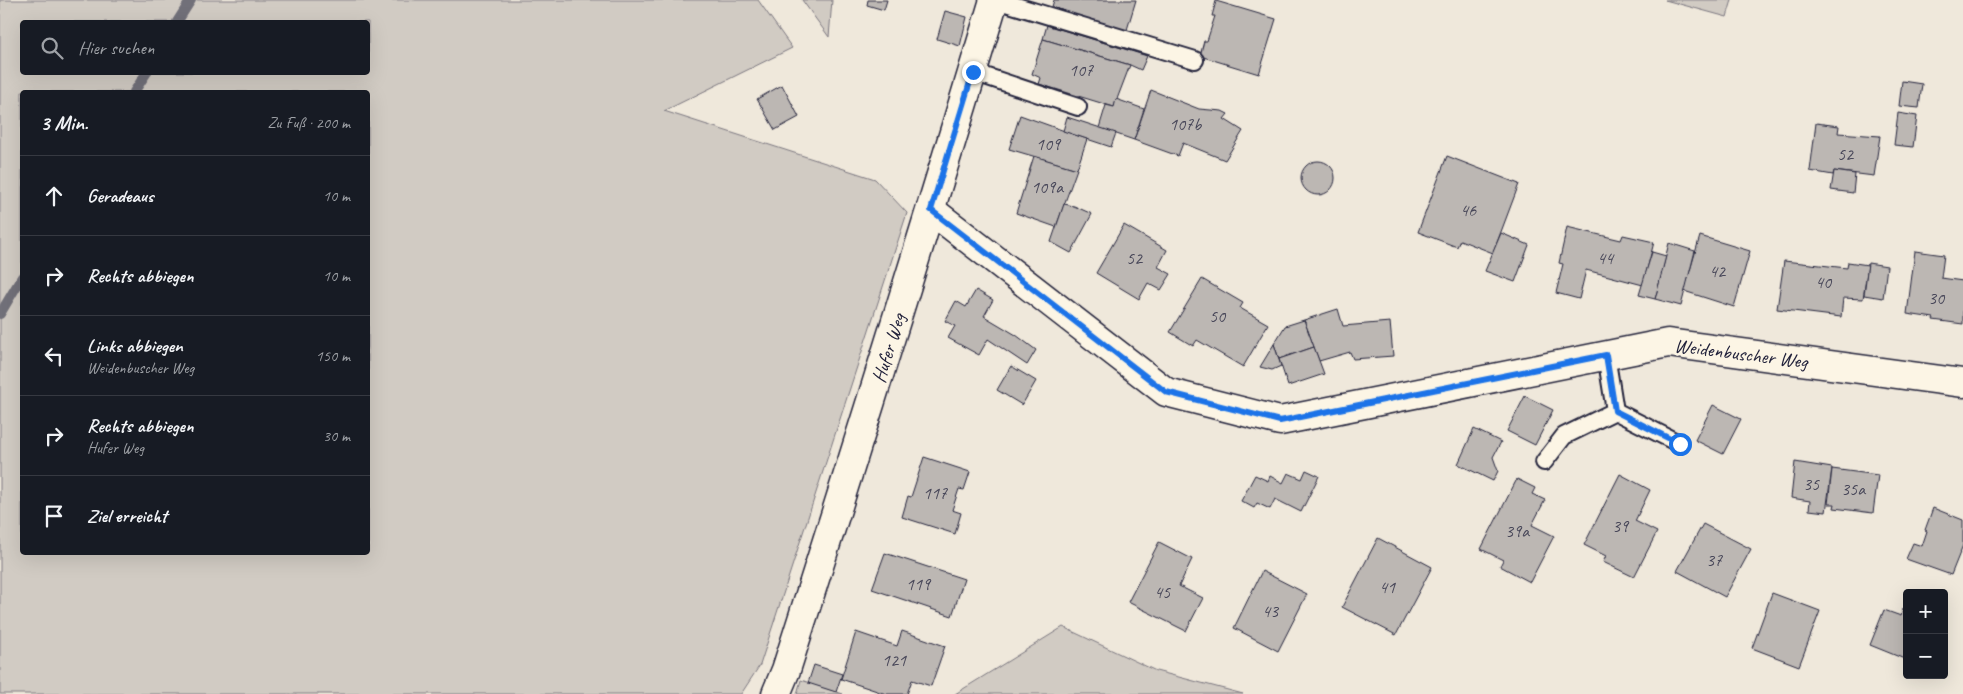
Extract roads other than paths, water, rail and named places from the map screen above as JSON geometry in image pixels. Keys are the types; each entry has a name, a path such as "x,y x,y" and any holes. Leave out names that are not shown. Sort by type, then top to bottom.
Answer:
{"street":[{"name":"Hufer Weg","path":"776,694 786,670 995,0"},
{"name":"Weidenbuscher Weg","path":"931,210 1166,392 1280,421 1668,343 1963,383"}],"lane":[{"path":"995,0 1195,60"},
{"path":"973,72 1078,107"},
{"path":"1606,355 1615,411"},
{"path":"1615,411 1680,444"},
{"path":"1544,462 1564,436 1615,411"}],"waterway":[{"path":"178,20 191,0"},
{"path":"135,90 145,75"},
{"path":"0,314 20,280"}]}
